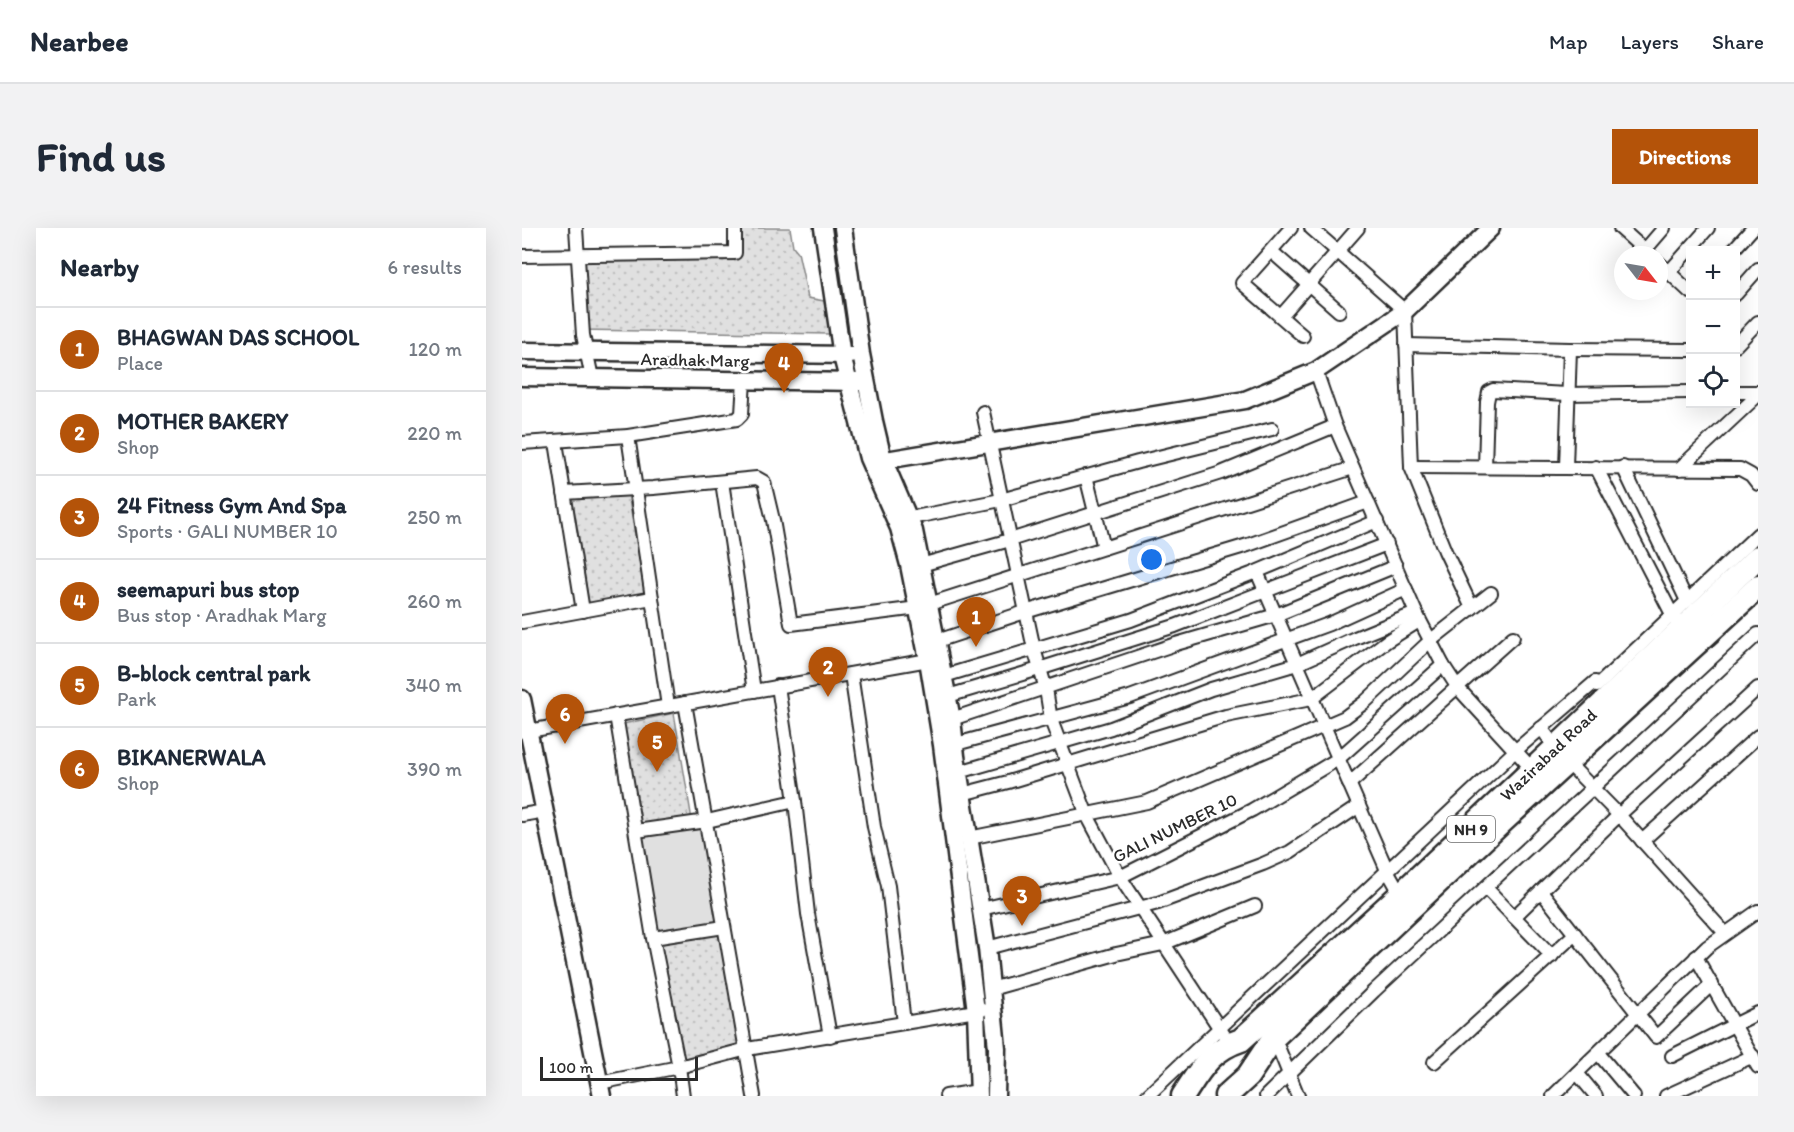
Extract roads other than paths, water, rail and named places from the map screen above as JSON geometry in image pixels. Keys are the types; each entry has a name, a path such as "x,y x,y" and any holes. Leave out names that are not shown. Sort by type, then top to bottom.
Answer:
{"highway":[{"name":"Wazirabad Road","path":"1226,1096 1248,1076 1274,1037 1533,770 1562,754 1676,622 1758,557"},
{"name":"Wazirabad Road","path":"1184,1096 1207,1059 1225,1036 1240,1040 1406,902 1562,754 1758,587"},
{"name":"Wazirabad Road","path":"1184,1096 1223,1061 1231,1059 1237,1063 1237,1071 1212,1096"}],"main road":[{"path":"823,228 842,356 909,565 937,641 934,659 944,676 948,696 987,948 991,989 984,1010 979,1094"},
{"path":"843,228 877,461 910,518 921,565 924,606 934,659 942,745 984,1010 997,1048 996,1096"},
{"path":"877,461 1245,400 1316,371 1405,311 1482,231"},
{"name":"Aradhak Marg","path":"522,351 752,352 842,356 861,354"},
{"name":"Aradhak Marg","path":"522,377 867,382"},
{"path":"522,699 525,732 545,811 600,1090"}],"street":[{"path":"576,228 583,335 592,378"},
{"path":"522,256 735,253 735,228"},
{"path":"1292,228 1242,283 1303,336"},
{"path":"1311,228 1405,311 1411,467 1445,551 1472,608"},
{"path":"1281,316 1358,228"},
{"path":"1621,228 1640,246"},
{"path":"1652,246 1664,228"},
{"path":"1686,288 1669,272 1708,228"},
{"path":"1737,246 1753,228"},
{"path":"1271,251 1339,311"},
{"path":"1740,289 1758,269"},
{"path":"1740,337 1758,322"},
{"path":"1406,345 1686,350"},
{"path":"1566,467 1570,349"},
{"path":"1316,371 1335,426 1353,468 1418,617 1443,665 1458,688 1533,770"},
{"path":"522,443 628,436 737,419 742,414 744,380"},
{"path":"1485,467 1487,402 1493,390 1567,394 1686,392"},
{"path":"1740,392 1758,394"},
{"path":"1679,469 1758,394"},
{"path":"983,412 1025,612 1046,689 1051,720 1067,764 1087,815 1120,877 1225,1036"},
{"path":"921,565 1010,540 1221,473 1335,426"},
{"path":"910,518 1002,500 1086,476 1272,429"},
{"path":"628,436 668,706"},
{"path":"556,442 583,611"},
{"path":"1411,467 1740,469 1758,484"},
{"path":"1596,467 1676,622"},
{"path":"1623,467 1687,601"},
{"path":"564,493 757,478 764,482 791,624 924,606 1353,468"},
{"path":"1086,476 1104,548"},
{"path":"722,482 754,691"},
{"path":"937,641 1248,544 1368,502"},
{"path":"944,676 1131,620 1257,572 1377,521"},
{"path":"1147,1096 1225,1036 1387,870 1515,751 1595,682 1597,686 1676,622 1687,601 1758,534"},
{"path":"948,696 1176,626 1387,544"},
{"path":"952,719 1176,644 1276,615 1396,566"},
{"path":"1257,572 1387,870 1406,902"},
{"path":"956,744 1130,697 1329,624 1406,589"},
{"path":"969,838 1128,807 1162,796 1355,711 1430,641 1491,593"},
{"path":"522,622 652,598"},
{"path":"959,772 1111,728 1211,689 1297,664 1355,638 1418,617"},
{"path":"962,794 1226,716 1311,699 1418,617"},
{"path":"1266,1096 1374,991 1758,634"},
{"path":"1349,784 1513,637"},
{"path":"525,732 934,659"},
{"name":"GALI NUMBER 10","path":"981,909 1120,877 1252,810 1338,759 1443,665"},
{"path":"851,674 874,827 888,886 904,1023"},
{"path":"778,686 795,801 808,914 830,1036"},
{"path":"1514,917 1619,815 1754,692 1758,705"},
{"path":"685,703 754,1096"},
{"path":"616,715 653,938 683,1096"},
{"path":"1541,728 1725,933"},
{"path":"1642,841 1758,736"},
{"path":"636,831 707,821 795,801"},
{"path":"987,948 1158,903 1277,858 1290,852 1359,806"},
{"path":"522,815 545,811"},
{"path":"1486,888 1552,956"},
{"path":"1541,891 1656,1036 1712,984"},
{"path":"991,989 1116,954 1163,944 1255,906"},
{"path":"1559,1094 1577,1073 1696,957 1725,933 1758,911"},
{"path":"653,938 724,927"},
{"path":"1434,1062 1575,934"},
{"path":"1666,1096 1756,1062 1696,957"},
{"path":"600,1090 679,1066 747,1049 984,1010"},
{"path":"1672,1056 1758,1013"},
{"path":"1274,1037 1298,1096"},
{"path":"1598,1053 1634,1096"},
{"path":"1577,1073 1596,1096"},
{"path":"946,1096 979,1094"}],"place":[{"name":"seemapuri bus stop","path":"784,393"},
{"name":"BHAGWAN DAS SCHOOL","path":"976,647"},
{"name":"MOTHER BAKERY","path":"828,697"},
{"name":"BIKANERWALA","path":"565,744"},
{"name":"B-block central park","path":"657,772"},
{"name":"24 Fitness Gym And Spa","path":"1022,926"}]}
